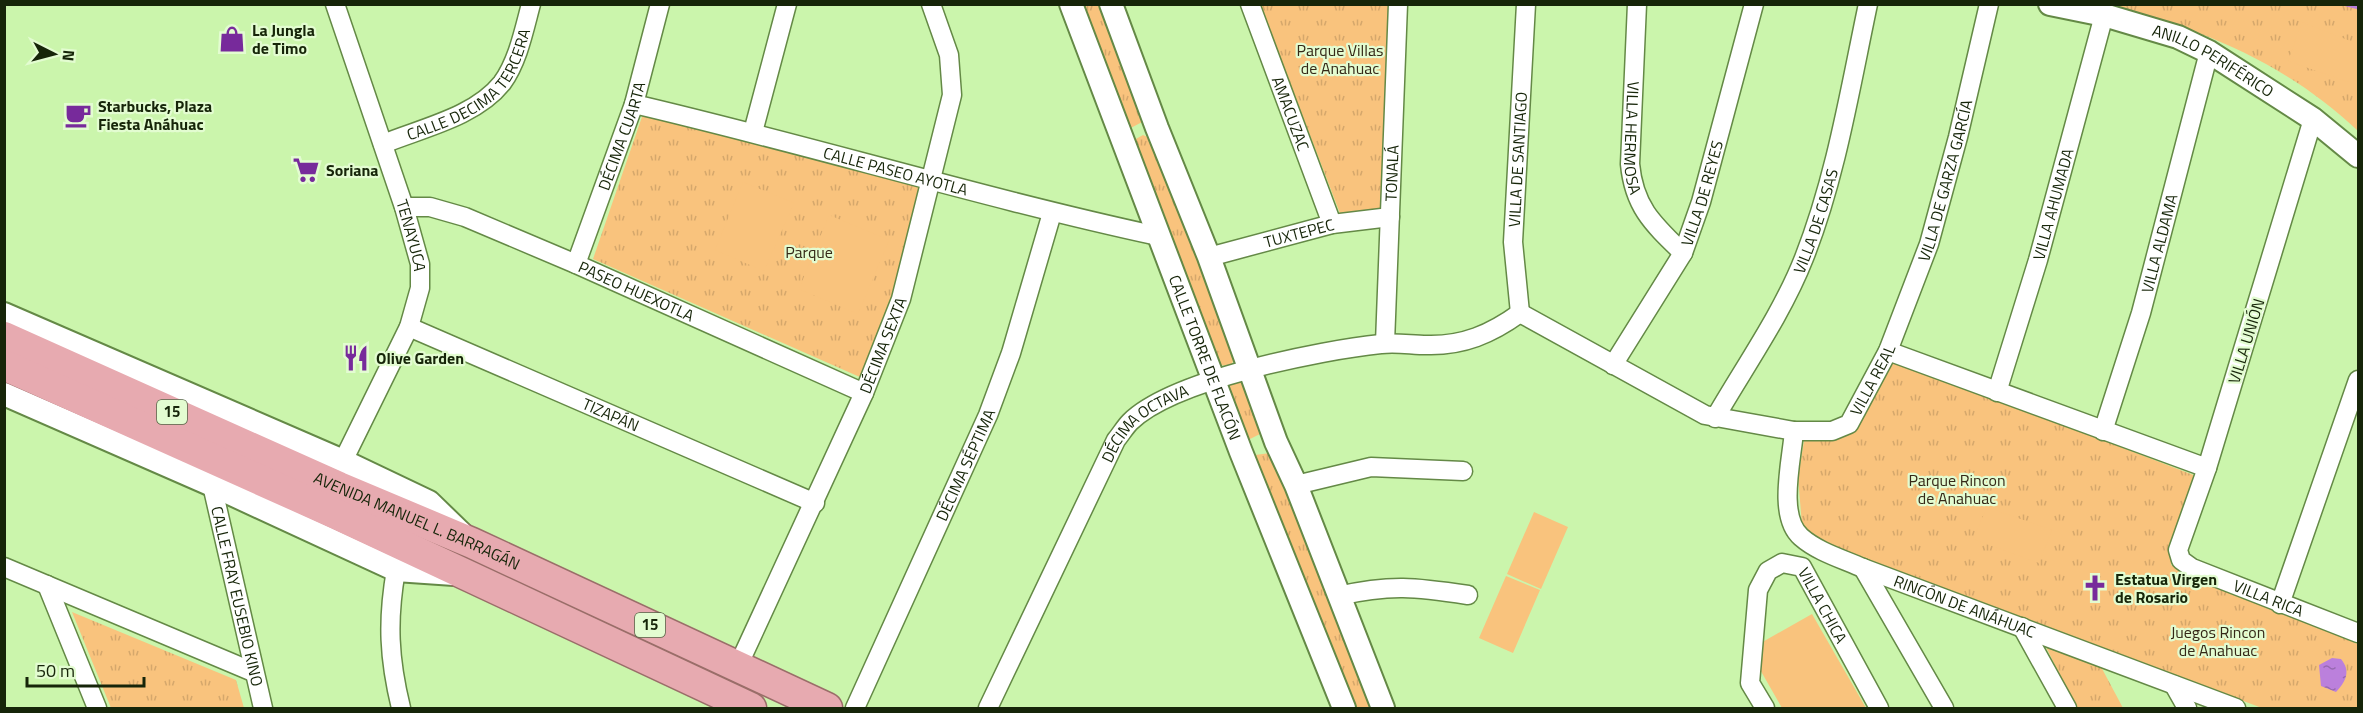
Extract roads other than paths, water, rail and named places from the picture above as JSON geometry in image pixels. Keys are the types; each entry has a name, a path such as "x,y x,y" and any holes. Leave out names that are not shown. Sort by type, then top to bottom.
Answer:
{"highway":[{"name":"AVENIDA MANUEL L. BARRAGÁN","path":"13,334 339,487 472,543 827,708"},
{"name":"AVENIDA MANUEL L. BARRAGÁN","path":"4,365 339,487 467,574 751,708"}],"street":[{"name":"TENAYUCA","path":"335,4 404,207 420,264 420,288 409,327 339,487"},
{"name":"CALLE DECIMA TERCERA","path":"383,144 473,108 487,98 503,81 520,45 531,4"},
{"name":"DÉCIMA CUARTA","path":"576,264 634,104 660,4"},
{"path":"753,132 787,4"},
{"name":"DÉCIMA SEXTA","path":"738,666 864,393 901,299 933,180 952,95 949,55 931,4"},
{"name":"CALLE TORRE DE FLACÓN","path":"1071,4 1241,452 1344,708"},
{"path":"1111,4 1252,370 1276,442 1296,485 1383,708"},
{"name":"AMACUZAC","path":"1250,4 1332,224"},
{"name":"TONALÁ","path":"1385,343 1398,4"},
{"name":"VILLA DE SANTIAGO","path":"1520,313 1513,242 1526,4"},
{"name":"VILLA HERMOSA","path":"1637,4 1630,164 1632,185 1640,206 1683,253"},
{"name":"VILLA DE REYES","path":"1613,365 1683,253 1701,202 1754,4"},
{"name":"VILLA DE CASAS","path":"1715,418 1778,310 1804,259 1825,195 1868,4"},
{"name":"VILLA DE GARZA GARCÍA","path":"1888,351 1929,244 1958,138 1989,4"},
{"name":"ANILLO PERIFÉRICO","path":"2050,4 2103,15 2178,37 2209,52 2313,119 2358,156"},
{"name":"VILLA AHUMADA","path":"1997,392 2038,260 2103,15"},
{"name":"VILLA ALDAMA","path":"2103,431 2141,313 2209,52"},
{"name":"CALLE PASEO AYOTLA","path":"634,104 753,132 1052,213 1158,236"},
{"name":"VILLA UNIÓN","path":"2181,560 2178,547 2207,468 2313,119"},
{"path":"1124,141 1140,129 1157,128"},
{"name":"PASEO HUEXOTLA","path":"404,207 430,207 465,217 864,393"},
{"name":"DÉCIMA SÉPTIMA","path":"855,708 988,415 1011,353 1052,213"},
{"name":"TUXTEPEC","path":"1209,257 1332,224 1390,216"},
{"name":"DÉCIMA OCTAVA","path":"988,708 1116,440 1129,422 1174,394 1214,380 1343,348 1385,343 1430,345 1470,341 1498,329 1520,313"},
{"name":"VILLA REAL","path":"1520,313 1689,408 1715,418 1794,430 1832,431 1849,424 1888,351 2207,468"},
{"path":"4,315 13,334"},
{"name":"TIZAPÁN","path":"409,327 815,503"},
{"path":"2280,604 2358,380"},
{"path":"4,394 212,485 396,570 467,574"},
{"name":"RINCÓN DE ANÁHUAC","path":"1794,430 1787,508 1794,529 1809,543 1863,567 2236,708"},
{"path":"1241,452 1276,442"},
{"path":"1296,485 1371,467 1463,471"},
{"name":"CALLE FRAY EUSEBIO KINO","path":"212,485 263,708"},
{"name":"VILLA RICA","path":"2181,560 2192,568 2358,633"},
{"name":"VILLA CHICA","path":"1765,708 1750,683 1758,590 1768,571 1782,562 1802,567 1879,708"},
{"path":"4,567 253,672"},
{"path":"1863,567 1944,708"},
{"path":"396,570 388,626 393,677 401,708"},
{"path":"47,585 97,708"},
{"path":"1338,596 1376,587 1406,586 1468,596"},
{"path":"2022,627 2067,708"},
{"path":"2174,685 2187,708"}],"water":[{"path":"2332,658 2341,659 2346,668 2345,680 2336,692 2321,686 2319,665"}],"waterway":[{"path":"2346,4 2358,7"}],"place":[{"name":"La Jungla de Timo","path":"232,39"},
{"name":"Starbucks, Plaza Fiesta Anáhuac","path":"78,115"},
{"name":"Soriana","path":"306,170"},
{"name":"Olive Garden","path":"356,358"},
{"name":"Estatua Virgen de Rosario","path":"2095,588"}],"park label":[{"name":"Parque Villas de Anahuac","path":"1340,59"},
{"name":"Parque","path":"809,252"},
{"name":"Parque Rincon de Anahuac","path":"1957,489"},
{"name":"Juegos Rincon de Anahuac","path":"2218,641"}]}
